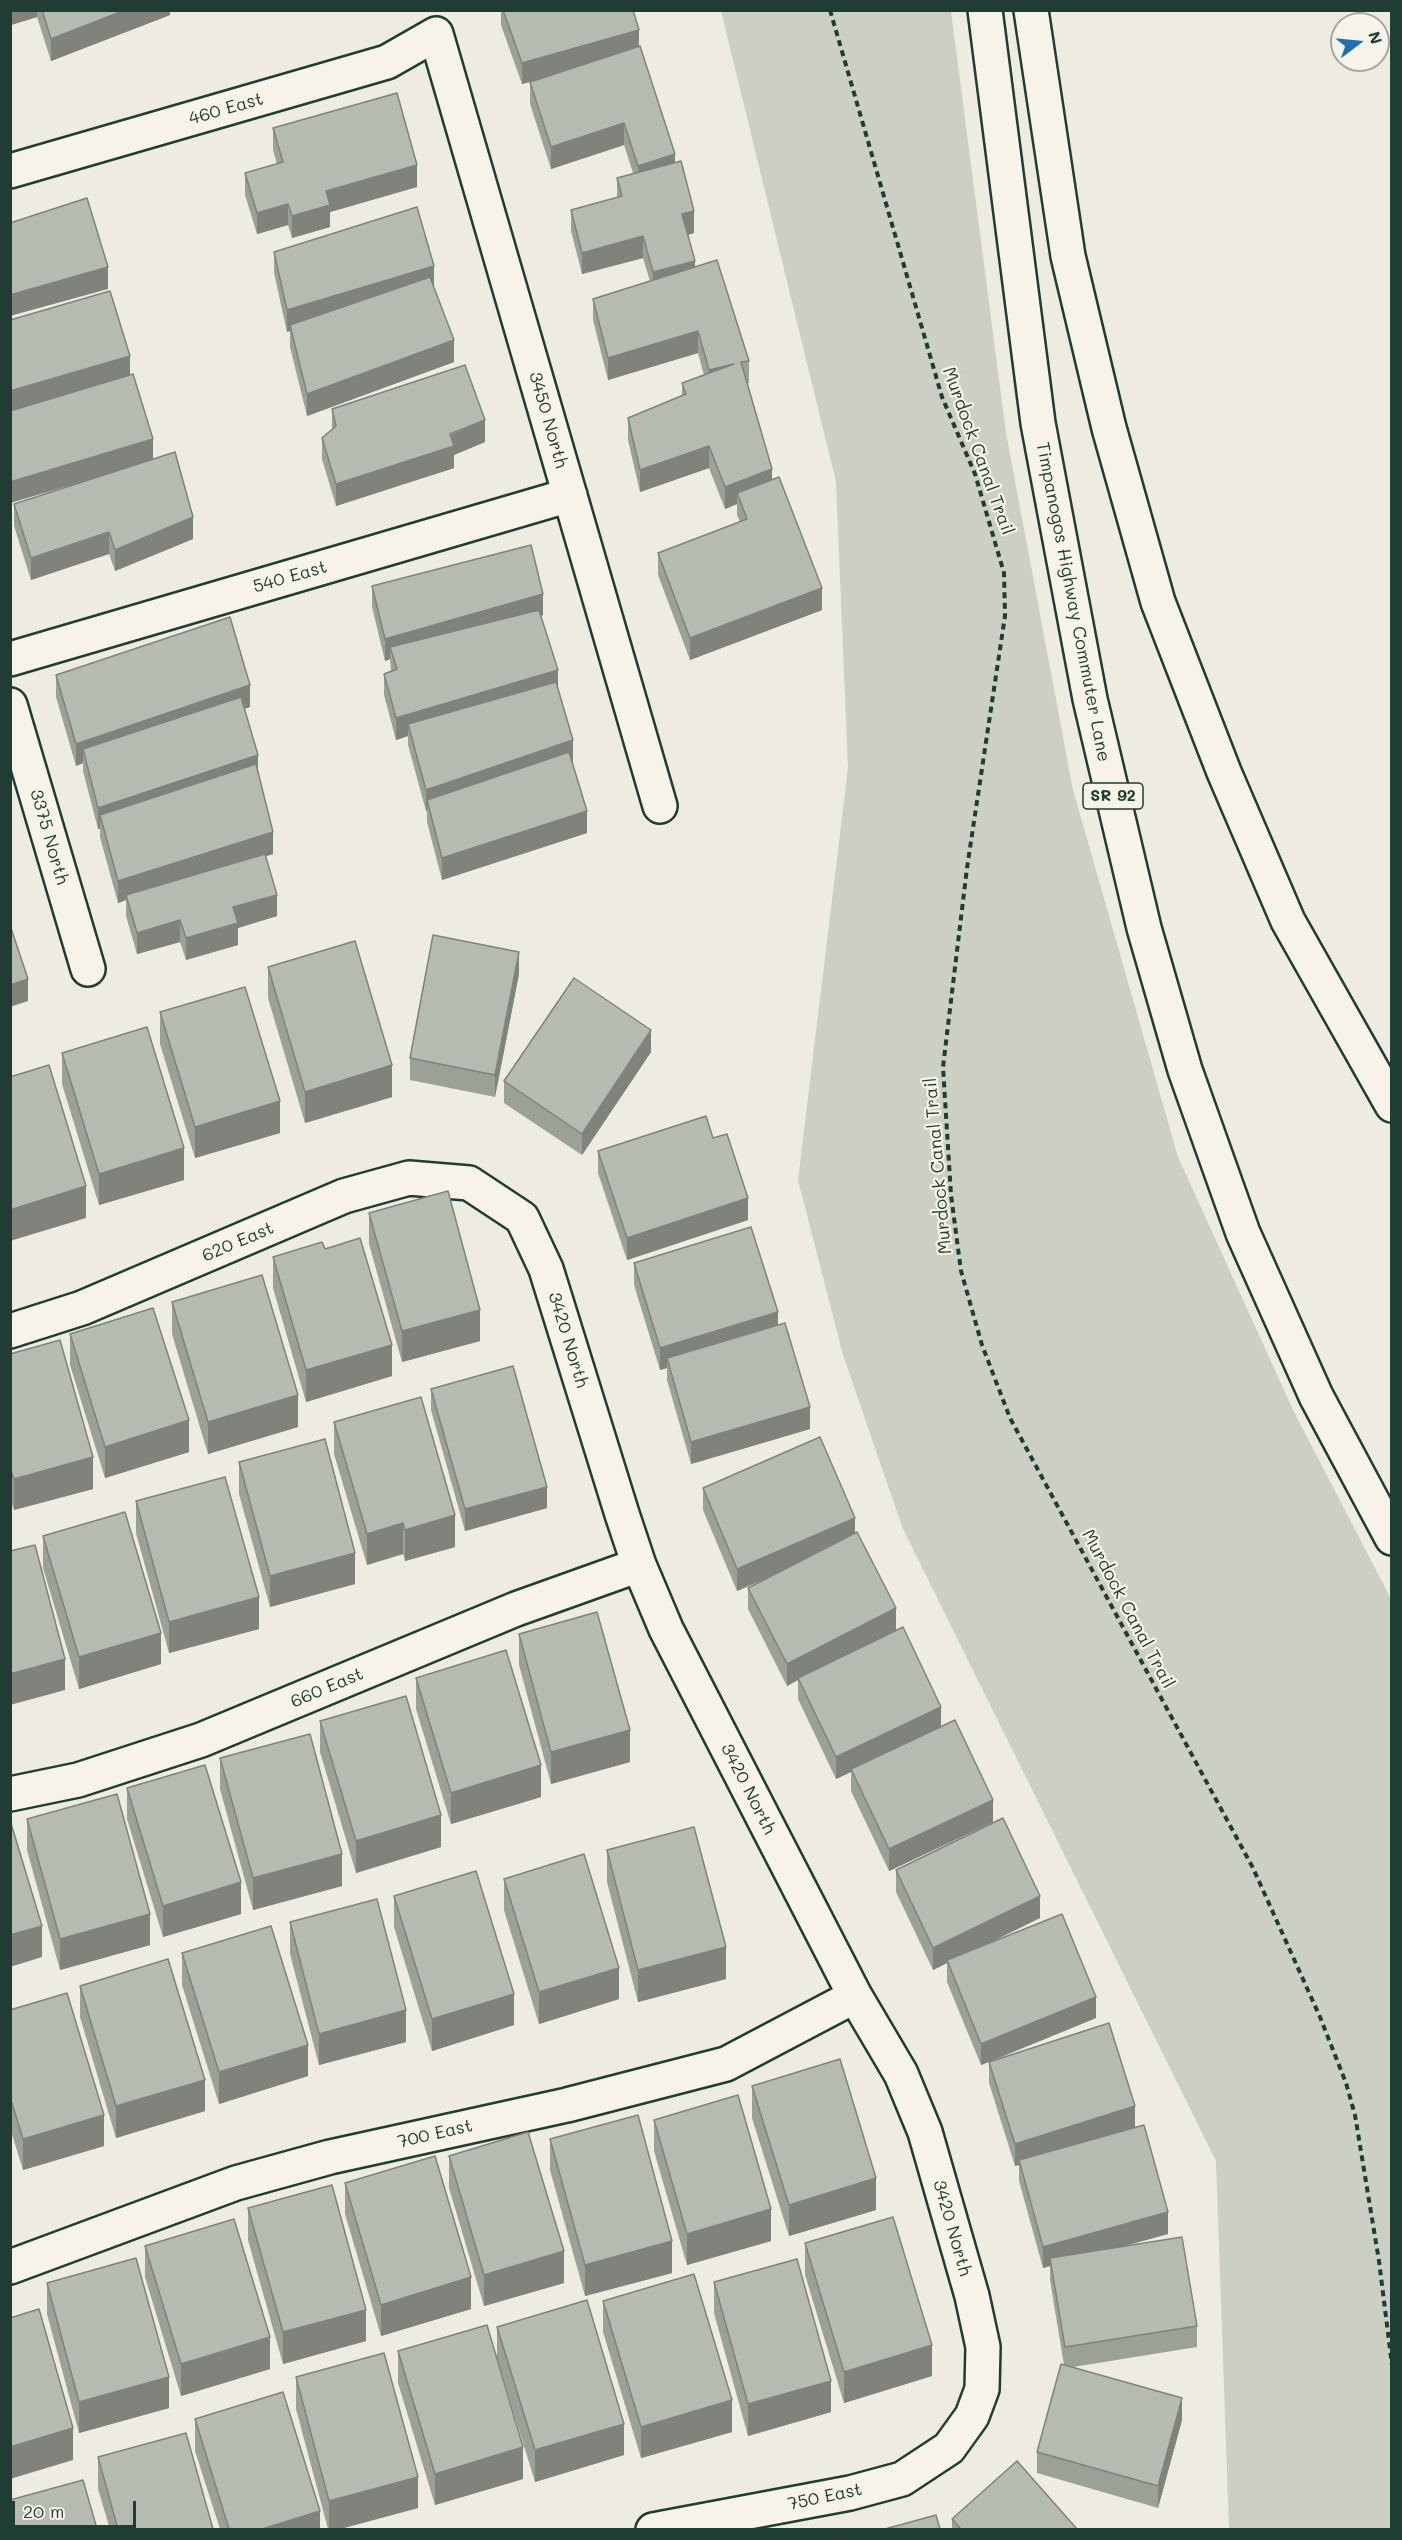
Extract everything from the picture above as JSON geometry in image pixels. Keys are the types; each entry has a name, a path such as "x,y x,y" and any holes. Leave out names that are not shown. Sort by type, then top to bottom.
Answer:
{"street":[{"name":"Timpanogos Highway Commuter Lane","path":"985,10 1038,423 1090,699 1144,928 1185,1070 1243,1233 1316,1396 1392,1538"},
{"path":"1031,10 1068,256 1109,428 1158,602 1224,772 1288,921 1392,1105"},
{"name":"460 East","path":"10,171 387,62 439,22"},
{"name":"3450 North","path":"439,22 570,495 660,806"},
{"name":"540 East","path":"10,659 570,495"},
{"name":"3375 North","path":"10,705 88,969"},
{"name":"620 East","path":"10,1331 82,1308 344,1196 409,1178 469,1183"},
{"name":"3420 North","path":"469,1183 522,1218 546,1269 639,1565 666,1629 855,1996 901,2074 924,2132 972,2296 983,2347 982,2389 972,2416"},
{"name":"660 East","path":"10,1794 78,1780 201,1740 516,1609 639,1565"},
{"name":"700 East","path":"10,2267 236,2183 330,2157 567,2105 726,2064 855,1996"},
{"name":"750 East","path":"653,2529 850,2493 902,2479 949,2448 972,2416"}],"path":[{"name":"Murdock Canal Trail","path":"830,10 942,397 975,474 1004,573 1005,616 967,868 943,1067 951,1195 961,1271 982,1345 1010,1418 1252,1868 1320,2017 1346,2083 1360,2138 1380,2261 1392,2365"}],"shaded area":[{"path":"721,11 951,11 1006,433 1073,790 1178,1157 1294,1412 1391,1599 1391,2529 1229,2529 1216,2161 903,1529 843,1355 798,1180 848,768 836,482"}],"building":[{"path":"42,10 125,10 51,39"},
{"path":"503,10 633,10 639,30 522,63"},
{"path":"640,46 675,154 638,166 624,123 551,147 530,82"},
{"path":"397,93 417,165 326,191 330,205 292,216 288,204 257,213 245,173 283,162 273,128"},
{"path":"681,161 694,211 682,214 695,261 653,272 643,236 582,253 571,210 622,196 617,178"},
{"path":"87,198 108,267 10,295 10,223"},
{"path":"417,207 434,266 287,310 274,252"},
{"path":"717,260 749,361 741,362 772,469 725,487 709,446 640,470 628,418 686,394 682,383 734,364 709,370 698,331 608,358 593,299"},
{"path":"430,277 454,340 307,394 290,325"},
{"path":"110,291 130,356 10,391 10,320"},
{"path":"465,365 485,420 450,434 454,446 336,484 322,438 336,426 332,409"},
{"path":"133,374 153,439 10,482 10,411"},
{"path":"175,452 193,517 115,550 109,532 31,558 14,504"},
{"path":"779,477 822,588 690,638 658,553 747,519 737,493"},
{"path":"531,545 543,594 385,639 372,586"},
{"path":"539,610 558,670 396,718 384,674 397,669 390,647"},
{"path":"230,617 250,685 76,744 56,675"},
{"path":"556,682 573,740 426,790 408,724"},
{"path":"241,697 258,755 98,808 83,749"},
{"path":"569,752 587,811 442,858 427,800"},
{"path":"256,764 273,832 118,881 100,815"},
{"path":"265,854 277,895 233,907 238,923 186,938 180,920 137,933 126,895"},
{"path":"10,925 28,979 10,985"},
{"path":"433,935 519,952 495,1075 410,1058"},
{"path":"355,941 392,1065 305,1092 268,967"},
{"path":"574,978 651,1030 582,1134 504,1081"},
{"path":"245,987 280,1101 195,1127 160,1012"},
{"path":"147,1027 184,1148 99,1174 62,1053"},
{"path":"49,1065 86,1186 10,1210 10,1077"},
{"path":"706,1116 713,1138 727,1134 748,1198 627,1238 598,1151"},
{"path":"448,1191 480,1310 402,1331 369,1213"},
{"path":"751,1227 778,1312 660,1348 634,1263"},
{"path":"360,1238 392,1345 306,1370 273,1257 322,1242 325,1249"},
{"path":"262,1275 298,1395 208,1422 172,1302"},
{"path":"153,1308 189,1420 105,1447 70,1334"},
{"path":"785,1323 810,1407 691,1442 667,1358"},
{"path":"60,1340 93,1457 14,1479 10,1468 10,1354"},
{"path":"513,1366 547,1487 465,1509 431,1389"},
{"path":"421,1397 455,1515 405,1530 403,1523 367,1534 334,1422"},
{"path":"820,1437 855,1518 737,1569 703,1488"},
{"path":"325,1439 355,1553 270,1576 239,1462"},
{"path":"225,1477 259,1597 169,1622 136,1501"},
{"path":"125,1512 161,1633 79,1657 43,1536"},
{"path":"857,1532 896,1608 787,1664 748,1588"},
{"path":"35,1545 65,1659 10,1674 10,1551"},
{"path":"597,1612 630,1730 551,1752 519,1634"},
{"path":"903,1627 941,1707 836,1757 798,1678"},
{"path":"506,1650 541,1765 451,1793 416,1678"},
{"path":"406,1696 441,1815 356,1841 320,1721"},
{"path":"955,1720 993,1800 889,1849 851,1769"},
{"path":"310,1734 342,1854 253,1878 220,1758"},
{"path":"205,1765 241,1882 163,1906 127,1788"},
{"path":"117,1794 150,1914 60,1939 27,1819"},
{"path":"1003,1818 1040,1896 933,1948 896,1870"},
{"path":"10,1820 42,1926 10,1935"},
{"path":"694,1827 726,1947 638,1970 607,1850"},
{"path":"584,1854 619,1968 539,1992 504,1879"},
{"path":"476,1871 514,1994 432,2019 394,1896"},
{"path":"377,1899 406,2010 319,2034 290,1922"},
{"path":"1062,1914 1096,1997 981,2044 947,1960"},
{"path":"271,1926 308,2045 219,2072 182,1953"},
{"path":"168,1959 205,2080 116,2106 80,1986"},
{"path":"67,1993 104,2115 23,2139 10,2097 10,2010"},
{"path":"1109,2023 1135,2106 1015,2144 989,2062"},
{"path":"840,2059 876,2178 789,2205 752,2086"},
{"path":"738,2095 771,2209 687,2234 654,2120"},
{"path":"638,2115 672,2241 585,2265 550,2139"},
{"path":"1144,2125 1168,2212 1043,2247 1019,2160"},
{"path":"528,2132 564,2251 484,2275 449,2156"},
{"path":"435,2156 471,2277 381,2305 345,2183"},
{"path":"332,2185 366,2310 283,2332 248,2208"},
{"path":"893,2217 932,2345 844,2372 805,2243"},
{"path":"234,2219 270,2337 181,2364 145,2246"},
{"path":"1182,2237 1197,2326 1065,2347 1050,2258"},
{"path":"136,2258 169,2377 79,2402 47,2283"},
{"path":"797,2259 831,2381 748,2404 714,2282"},
{"path":"694,2274 732,2400 641,2427 603,2301"},
{"path":"587,2300 624,2424 535,2450 497,2327"},
{"path":"39,2309 73,2428 10,2447 10,2318"},
{"path":"487,2325 523,2447 435,2474 398,2351"},
{"path":"384,2353 418,2477 329,2501 296,2377"},
{"path":"1061,2364 1182,2398 1158,2486 1037,2452"},
{"path":"283,2392 320,2511 262,2529 229,2529 195,2419"},
{"path":"186,2433 213,2529 118,2529 98,2457"},
{"path":"1017,2461 1077,2529 961,2529 952,2519"},
{"path":"83,2480 97,2529 10,2529 10,2500"},
{"path":"936,2515 940,2529 885,2529"}]}
